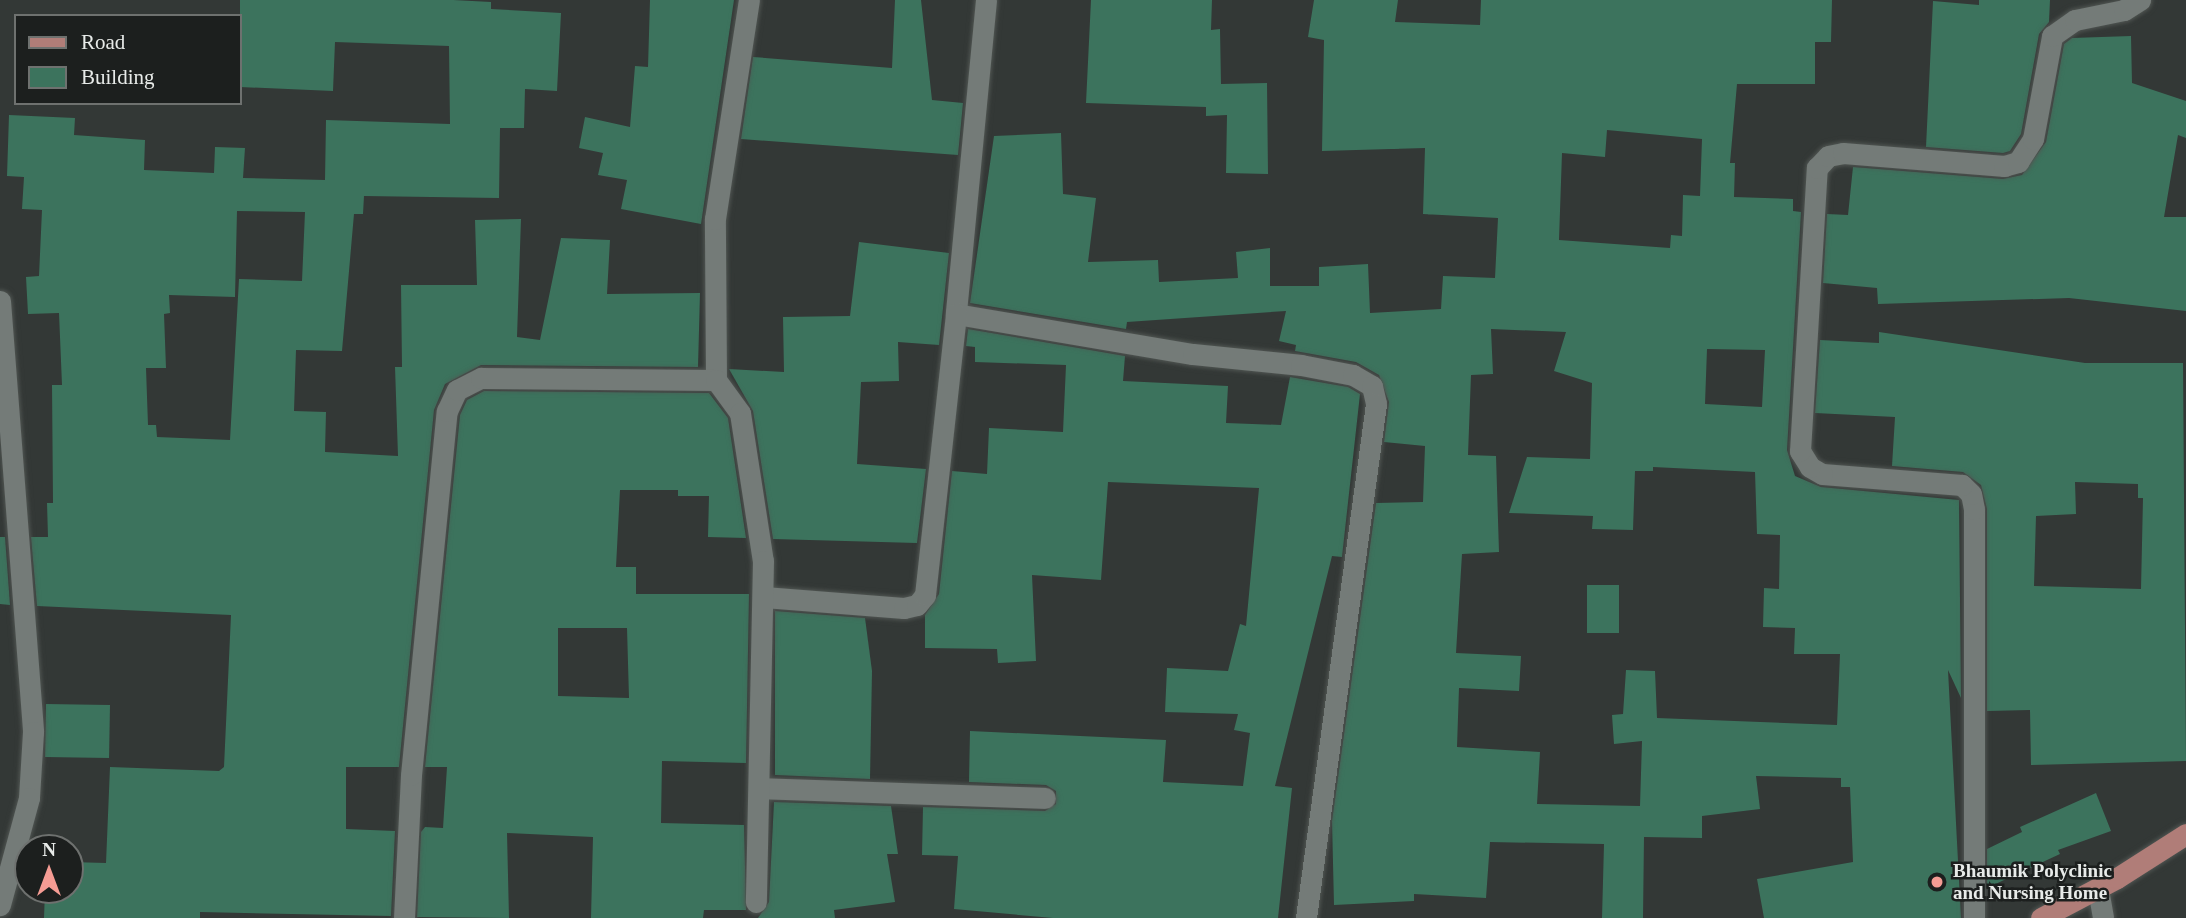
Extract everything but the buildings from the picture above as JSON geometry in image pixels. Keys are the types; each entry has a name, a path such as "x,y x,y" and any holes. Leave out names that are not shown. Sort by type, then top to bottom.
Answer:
{"main road":[{"path":"2041,918 2098,889 2186,834"}],"street":[{"path":"716,380 715,219 749,0"},
{"path":"764,597 904,608 917,605 925,595 956,314 986,0"},
{"path":"1973,918 1974,509 1971,494 1962,485 1822,474 1810,467 1800,451 1817,168 1828,156 1843,153 2004,166 2018,162 2033,139 2052,36 2075,20 2124,10 2140,0"},
{"path":"0,301 33,732 29,798 0,905"},
{"path":"956,314 1193,354 1301,365 1353,375 1371,386 1376,404 1373,430 1306,918"},
{"path":"404,918 411,775 446,425 457,390 481,378 716,380 728,391 746,436 764,597 757,902"},
{"path":"759,788 1045,798"},
{"path":"2098,889 2103,918"}],"place":[{"name":"Bhaumik Polyclinic and Nursing Home","path":"1937,882"}]}
